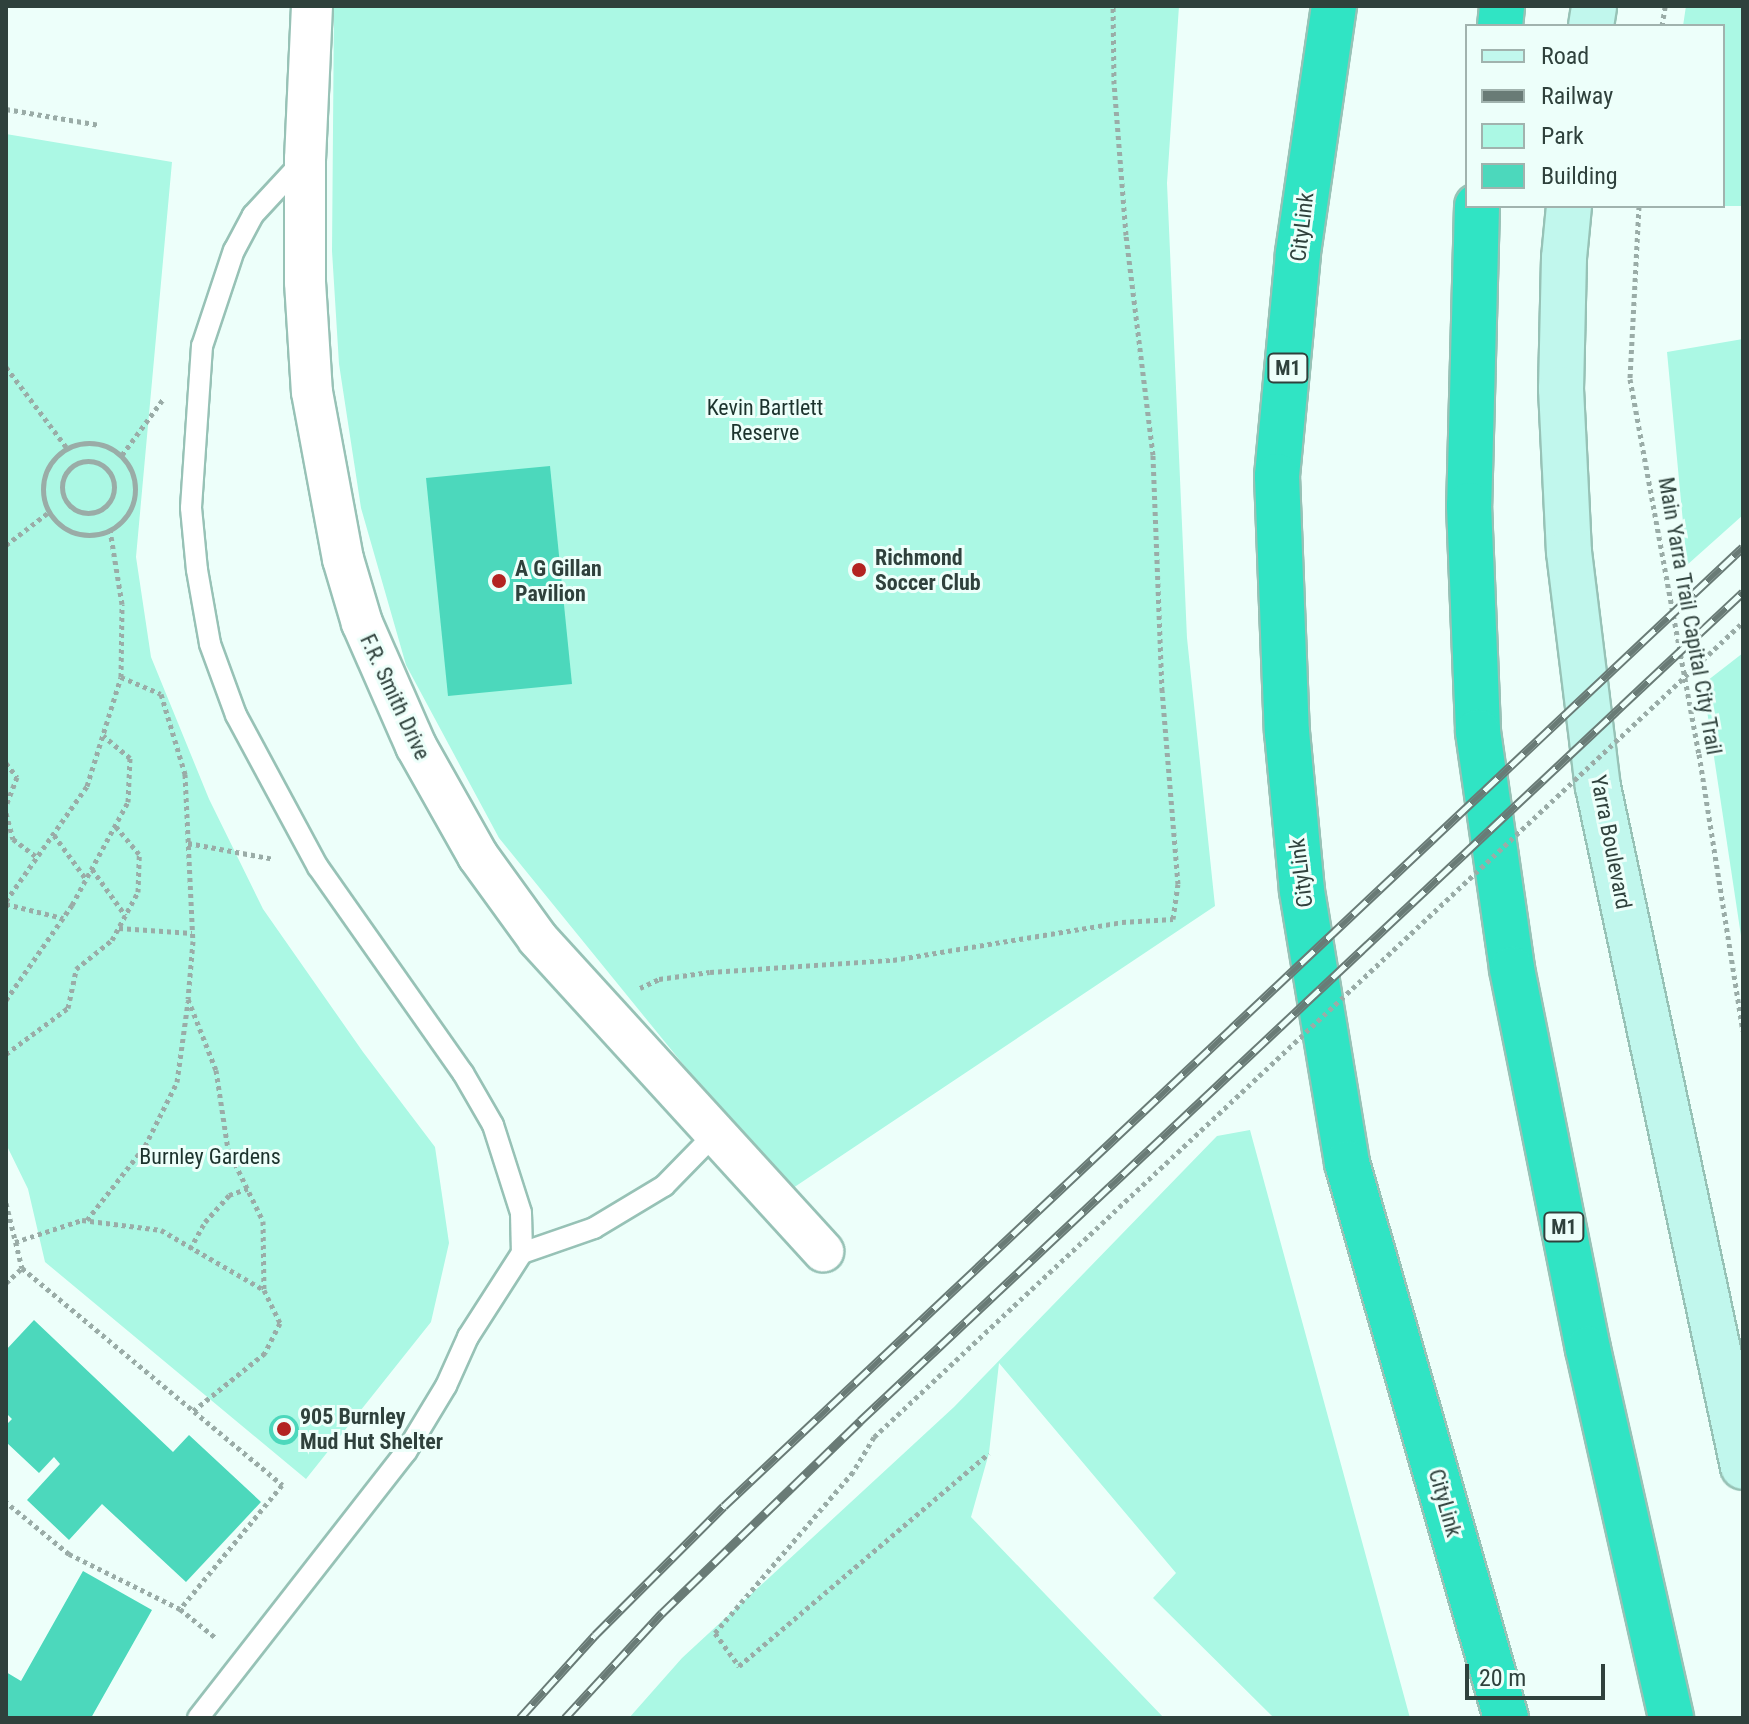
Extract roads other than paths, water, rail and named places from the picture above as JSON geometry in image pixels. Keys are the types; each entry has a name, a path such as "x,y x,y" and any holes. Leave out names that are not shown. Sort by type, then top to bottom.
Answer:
{"highway":[{"name":"CityLink","path":"1334,6 1298,254 1277,476 1287,732 1302,891 1347,1163 1490,1658 1504,1718"},
{"name":"M1","path":"1477,208 1469,505 1478,732 1512,969 1588,1349 1671,1718"}],"street":[{"name":"F.R. Smith Drive","path":"312,6 305,159 305,282 312,392 343,559 362,623 416,746 478,856 538,939 823,1251"},
{"name":"Yarra Boulevard","path":"1569,208 1564,258 1561,389 1567,508 1598,787 1743,1467"}],"lane":[{"path":"198,1718 406,1452 446,1386 468,1337 522,1253 521,1213 493,1125 463,1073 318,867 236,715 210,644 197,570 191,508 202,346 234,250 253,215 305,159"},
{"path":"522,1253 594,1228 664,1186 715,1134"}],"railway":[{"path":"520,1718 595,1635 724,1506 1743,547"},
{"path":"565,1718 662,1613 860,1421 1743,592"}],"place":[{"name":"Richmond Soccer Club","path":"859,570"},
{"name":"A G Gillan Pavilion","path":"499,581"},
{"name":"905 Burnley Mud Hut Shelter","path":"284,1429"}],"park label":[{"name":"Kevin Bartlett Reserve","path":"765,420"},
{"name":"Burnley Gardens","path":"210,1157"}]}
